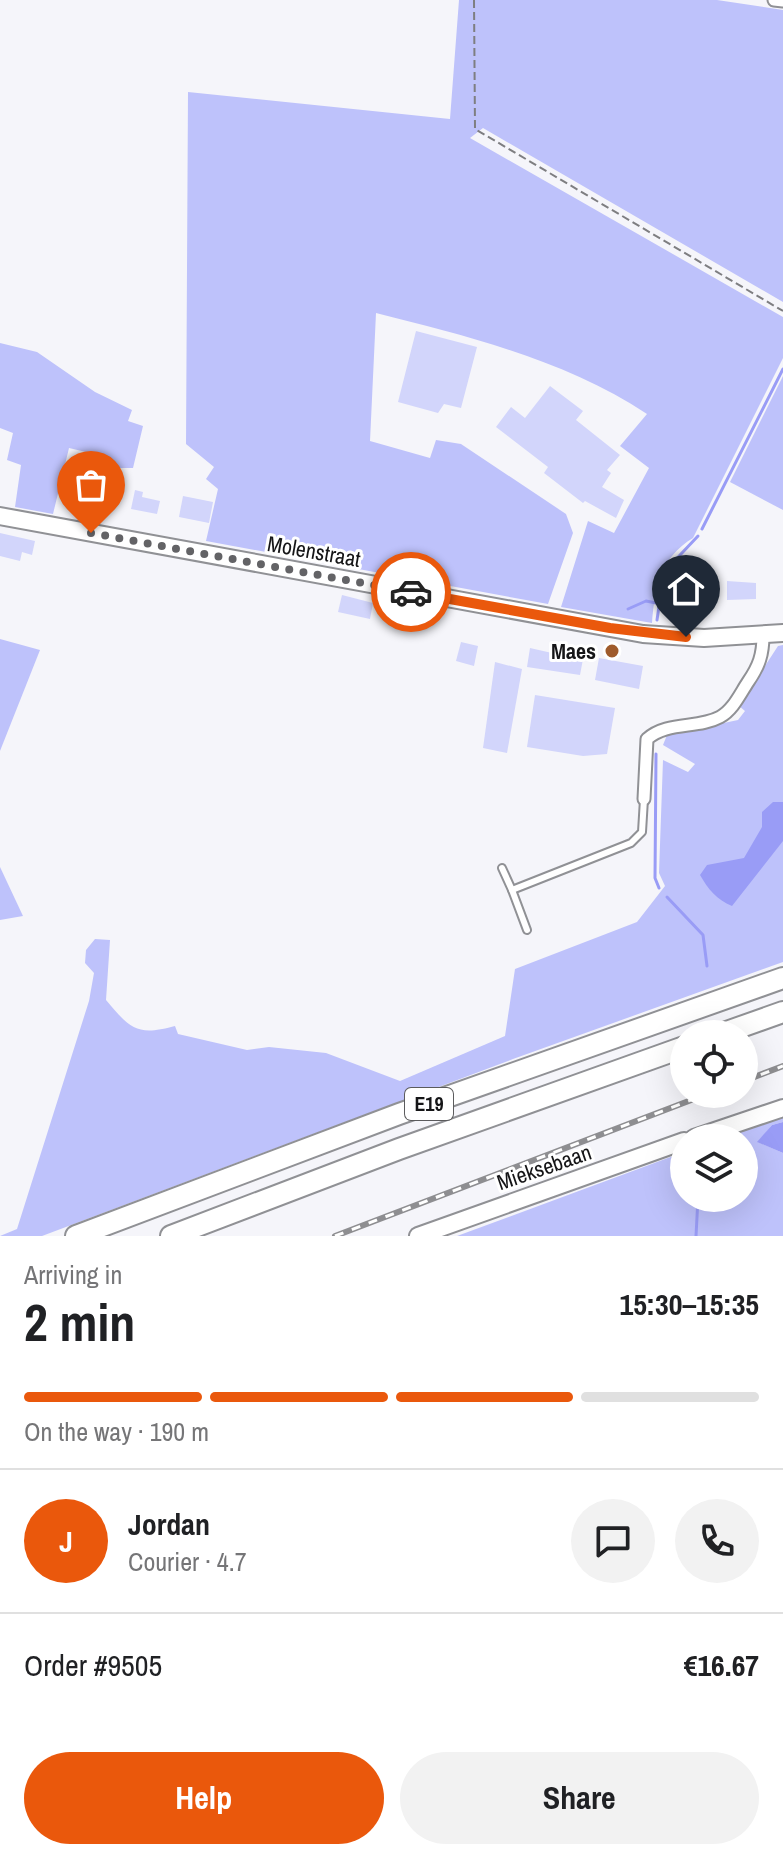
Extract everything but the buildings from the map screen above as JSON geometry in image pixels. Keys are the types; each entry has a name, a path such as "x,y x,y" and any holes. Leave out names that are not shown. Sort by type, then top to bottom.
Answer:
{"highway":[{"name":"E19","path":"76,1236 399,1114 783,978"},
{"path":"758,1021 783,1012"},
{"name":"E19","path":"171,1236 399,1149 670,1052"}],"main road":[{"name":"Molenstraat","path":"0,516 643,634 704,638 783,633"},
{"path":"736,1124 783,1108"},
{"name":"Mieksebaan","path":"418,1236 670,1146"}],"street":[{"path":"774,0 783,1"},
{"path":"644,799 647,739 662,730 707,721 728,710 759,667 764,651 763,635"}],"lane":[{"path":"512,890 631,843 642,832 644,799"},
{"path":"502,868 527,930"}],"path":[{"path":"474,0 475,129 783,311"}],"shaded area":[{"path":"459,0 717,0 783,10 783,302 483,128 470,138 783,317 783,358 693,538 673,555 661,574 652,623 561,607 588,521 614,533 649,468 620,446 647,414 584,379 516,352 376,313 370,441 430,458 436,440 461,444 566,514 573,533 548,604 206,541 218,489 206,479 214,467 186,444 188,92 450,119"},
{"path":"0,343 37,352 95,392 132,410 128,421 143,426 133,468 102,468 103,456 69,448 53,514 15,507 21,465 7,460 13,433 0,428"},
{"path":"783,376 783,510 730,482"},
{"path":"0,639 40,650 0,751"},
{"path":"783,645 783,962 513,1059 42,1236 0,1236 17,1229 89,1001 94,973 85,963 86,950 95,939 110,940 106,1000 136,1028 152,1030 175,1026 178,1034 247,1050 269,1047 326,1053 400,1081 505,1036 515,969 637,922 665,886 659,873 663,760 688,772 695,764 663,745 667,735 738,720 745,711 739,706 778,646"},
{"path":"773,802 783,802 783,841 732,906 713,894 700,875 707,865 744,858 762,827 762,812"},
{"path":"0,867 23,916 0,920"},
{"path":"783,1114 783,1122 772,1125 758,1142 758,1124 753,1124"},
{"path":"783,1122 783,1153 758,1142 772,1125"},
{"path":"758,1142 783,1153 783,1236 457,1236 670,1157 670,1212 758,1212"}],"waterway":[{"path":"702,529 783,369"},
{"path":"657,620 664,572 698,536"},
{"path":"628,609 646,601 656,603"},
{"path":"656,754 655,878 659,888"},
{"path":"667,897 703,935 707,966"},
{"path":"696,1236 697,1212"}],"railway":[{"path":"758,1076 783,1066"},
{"path":"335,1236 670,1108"}],"way so far":[{"path":"91,533 411,592"}],"place":[{"name":"Maes","path":"612,651"}],"route":[{"path":"411,592 643,634 686,637"}]}
